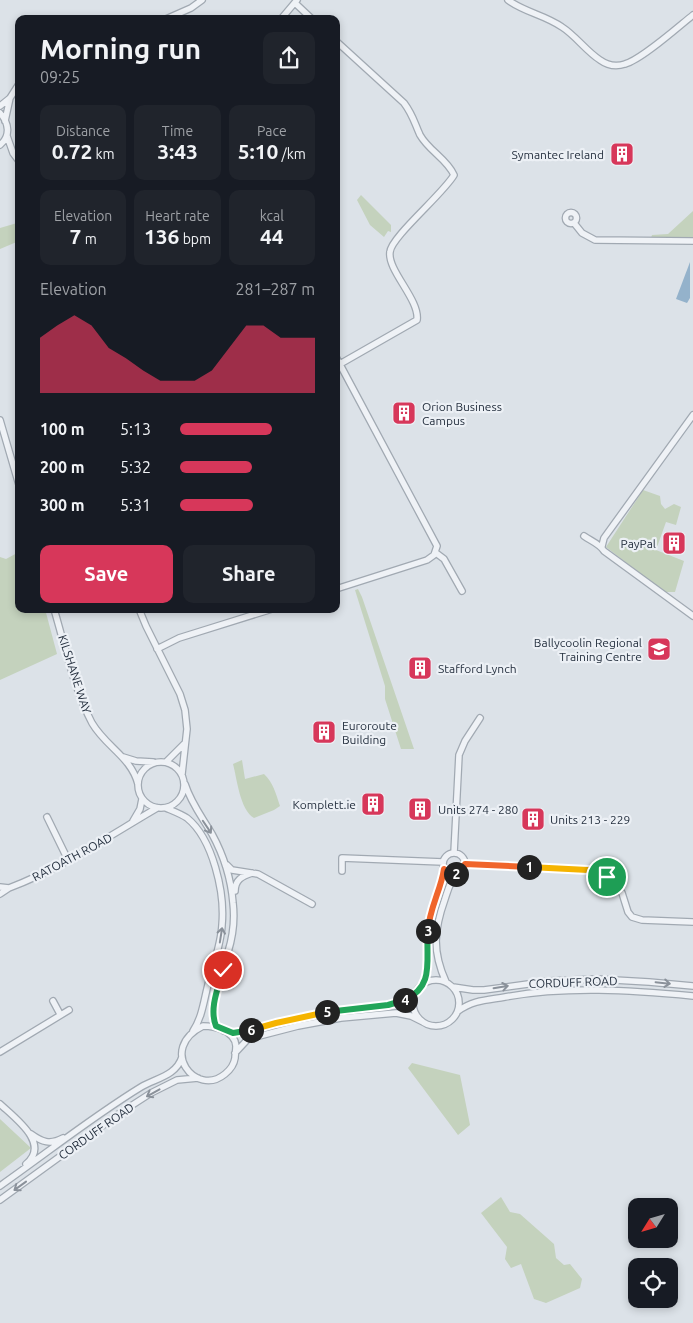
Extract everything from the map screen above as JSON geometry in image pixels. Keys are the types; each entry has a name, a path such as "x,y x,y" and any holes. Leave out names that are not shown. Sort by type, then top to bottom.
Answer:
{"street":[{"path":"175,15 202,0"},
{"path":"508,0 517,7 539,14 559,24 597,58 614,65 631,63 693,15"},
{"path":"284,15 296,1 308,15"},
{"path":"340,45 404,103 412,114 420,135 429,147 452,169 454,175 432,203 406,228 393,244 390,252 392,264 417,311 417,320 340,358"},
{"path":"0,106 10,98 15,90"},
{"path":"10,98 5,120 7,136 15,156"},
{"path":"0,113 5,120"},
{"path":"7,136 0,146 13,153"},
{"path":"574,223 589,239 595,240 693,241"},
{"path":"340,366 437,546 436,553 427,560 340,588"},
{"path":"602,546 604,538 693,415"},
{"path":"0,420 15,471"},
{"path":"584,536 602,546 604,551 693,616"},
{"path":"436,553 444,559 462,591"},
{"name":"KILSHANE WAY","path":"55,613 86,711 103,738 123,757 135,775 138,784"},
{"path":"141,613 183,702 187,721 182,774 185,784 192,804 211,832 226,862 232,870 263,876 312,904"},
{"path":"157,649 179,638 259,613"},
{"path":"454,853 459,755 480,718"},
{"path":"166,762 184,744"},
{"path":"123,757 136,761 166,762 173,765 182,774"},
{"path":"132,822 140,810 142,799 138,784 142,772 146,767 154,763"},
{"path":"142,799 148,805 157,808 172,806 181,798 185,784"},
{"name":"RATOATH ROAD","path":"0,894 68,860 157,808"},
{"path":"166,808 187,818 202,838 214,864 222,897 222,924 218,952 208,984 202,1013 184,1043 182,1057 185,1068 198,1078 220,1078 231,1069 235,1060 236,1046 233,1039 216,1026 203,1026 192,1031"},
{"path":"47,817 68,860"},
{"path":"224,1031 241,1033 301,1017 397,1003 416,992 427,976 428,925 443,879 443,866 448,854 454,853 463,858 465,864 462,871 451,882 436,926 435,943 437,957 441,973 446,982"},
{"path":"342,871 342,858 443,866 450,874 457,874"},
{"path":"226,862 233,905"},
{"path":"465,864 588,870 607,877 616,884 632,917 642,920 693,922"},
{"path":"216,1026 213,1018 214,1006 233,929 235,885 239,879 252,873"},
{"path":"0,887 10,888"},
{"name":"CORDUFF ROAD","path":"453,987 484,990 550,981 597,979 693,986"},
{"path":"235,1053 248,1040 298,1026 341,1018 396,1013 411,1016 432,1026 442,1025 452,1020 458,1011 459,998 453,987 446,982 435,980 424,983"},
{"name":"CORDUFF ROAD","path":"458,1011 473,1002 549,992 622,990 693,996"},
{"path":"416,992 413,1005 415,1012 423,1022"},
{"path":"53,1001 60,1014"},
{"path":"0,1052 69,1010"},
{"name":"CORDUFF ROAD","path":"0,1185 91,1120 143,1086 172,1072 179,1066 182,1057"},
{"name":"CORDUFF ROAD","path":"0,1200 120,1113 151,1093 177,1080 198,1078"},
{"path":"0,1104 27,1131 42,1142 53,1142 91,1120"},
{"path":"0,1185 33,1157 35,1143 27,1131"}],"green space":[{"path":"361,195 391,225 391,232 388,231 384,237 370,225 357,200"},
{"path":"693,211 693,238 651,238 652,235 668,234"},
{"path":"15,224 15,243 0,249 0,228"},
{"path":"643,490 660,496 661,504 665,509 674,504 681,507 676,525 666,522 656,550 684,561 675,592 664,592 606,547"},
{"path":"15,554 15,613 46,613 57,654 0,680 0,557 6,559"},
{"path":"358,589 414,749 401,749 385,699 385,686 355,590"},
{"path":"242,760 245,779 264,774 272,784 280,806 254,818 249,814 242,801 233,764"},
{"path":"412,1063 460,1075 470,1125 458,1135 408,1068"},
{"path":"0,1119 31,1148 0,1172"},
{"path":"501,1197 510,1212 520,1214 554,1244 556,1258 564,1265 570,1264 582,1279 580,1288 546,1303 534,1299 521,1264 511,1268 505,1259 507,1247 481,1213"}],"water":[{"path":"690,262 690,298 687,303 676,299"}],"place":[{"name":"Symantec Ireland","path":"622,154"},
{"name":"Orion Business Campus","path":"404,413"},
{"name":"PayPal","path":"674,543"},
{"name":"Ballycoolin Regional Training Centre","path":"659,649"},
{"name":"Stafford Lynch","path":"420,668"},
{"name":"Euroroute Building","path":"324,732"},
{"name":"Komplett.ie","path":"373,804"},
{"name":"Units 274 - 280","path":"420,809"},
{"name":"Units 213 - 229","path":"533,819"}],"route":[{"path":"223,970 213,1018 216,1026 224,1031 233,1033 241,1033 301,1017 397,1003 416,992 427,976 428,925 443,879 444,869 453,875 460,873 465,864 489,864 588,870 607,877"}]}
